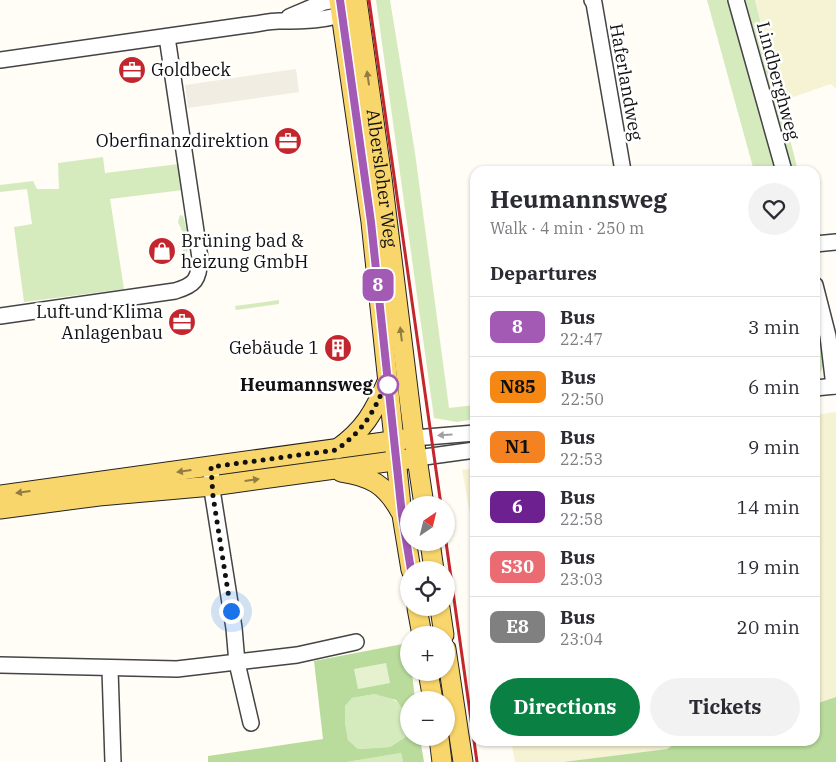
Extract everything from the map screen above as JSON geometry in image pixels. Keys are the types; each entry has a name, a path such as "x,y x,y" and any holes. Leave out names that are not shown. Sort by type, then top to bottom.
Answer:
{"main road":[{"name":"Albersloher Weg","path":"345,4 371,222 400,497"},
{"name":"Albersloher Weg","path":"345,4 382,178 423,496"},
{"path":"336,450 352,439 365,424 372,414 387,381"},
{"path":"0,495 414,438"},
{"path":"0,509 99,496 212,486 325,469 417,458"},
{"path":"325,469 361,476 375,482 384,488 400,511"},
{"path":"451,681 463,762"},
{"path":"440,746 442,762"}],"street":[{"name":"Haferlandweg","path":"592,0 622,166"},
{"name":"Lindberghweg","path":"736,0 783,166"},
{"path":"0,60 278,21 293,22 345,4"},
{"path":"0,316 175,291 186,288 194,282 199,270 200,258 167,37"},
{"path":"820,244 836,242"},
{"path":"820,305 828,336 835,386 820,388"},
{"path":"414,438 470,433"},
{"path":"417,458 470,451"},
{"path":"211,467 212,486 234,628 237,662 251,723"},
{"path":"0,665 110,669 177,669 298,655 356,642"},
{"path":"110,669 114,762"}],"shaded area":[{"path":"755,0 836,0 836,89 831,84 782,101"},
{"path":"296,69 299,92 188,108 185,85"},
{"path":"836,412 836,697 820,702 820,414"},
{"path":"470,469 470,513 462,470"},
{"path":"512,746 672,746 667,749 563,762 515,762"}],"green space":[{"path":"376,0 390,0 415,153 449,408 470,406 470,420 457,422 434,418"},
{"path":"707,0 729,0 776,166 753,166"},
{"path":"743,0 755,0 797,166 789,166"},
{"path":"103,157 105,173 179,164 183,190 110,199 124,289 24,302 14,227 32,224 27,189 0,192 0,185 33,181 37,189 59,189 58,163"},
{"path":"180,215 183,216 188,236 186,255 183,251 182,231 178,222"},
{"path":"279,300 279,304 236,310 235,306"},
{"path":"820,330 824,354 820,372"},
{"path":"400,645 400,681 413,681 414,691 400,691 400,706 396,700 375,694 352,698 345,706 348,740 358,749 390,747 400,741 400,746 421,746 424,762 403,762 401,753 347,762 208,762 208,756 323,739 314,661"},
{"path":"386,663 390,683 358,689 354,669"},
{"path":"375,694 385,696 398,703 400,705 400,741 390,747 358,749 348,740 345,722 345,706 352,698"},
{"path":"836,697 836,762 563,762 667,749 672,746 820,746 820,702"},
{"path":"401,753 403,762 347,762"}],"railway":[{"path":"369,0 440,496"},
{"path":"447,551 470,712"},
{"path":"475,746 477,762"}],"bus line":[{"name":"8","path":"340,0 374,244 402,515 410,561"}],"place":[{"name":"Goldbeck","path":"132,70"},
{"name":"Oberfinanzdirektion","path":"288,141"},
{"name":"Brüning bad & heizung GmbH","path":"162,251"},
{"name":"Luft und Klima Anlagenbau","path":"182,322"},
{"name":"Gebäude 1","path":"338,348"},
{"name":"Heumannsweg","path":"388,385"}],"route":[{"path":"231,611 213,496 211,467 336,450 352,439 365,424 378,403 387,381 388,385"}]}
